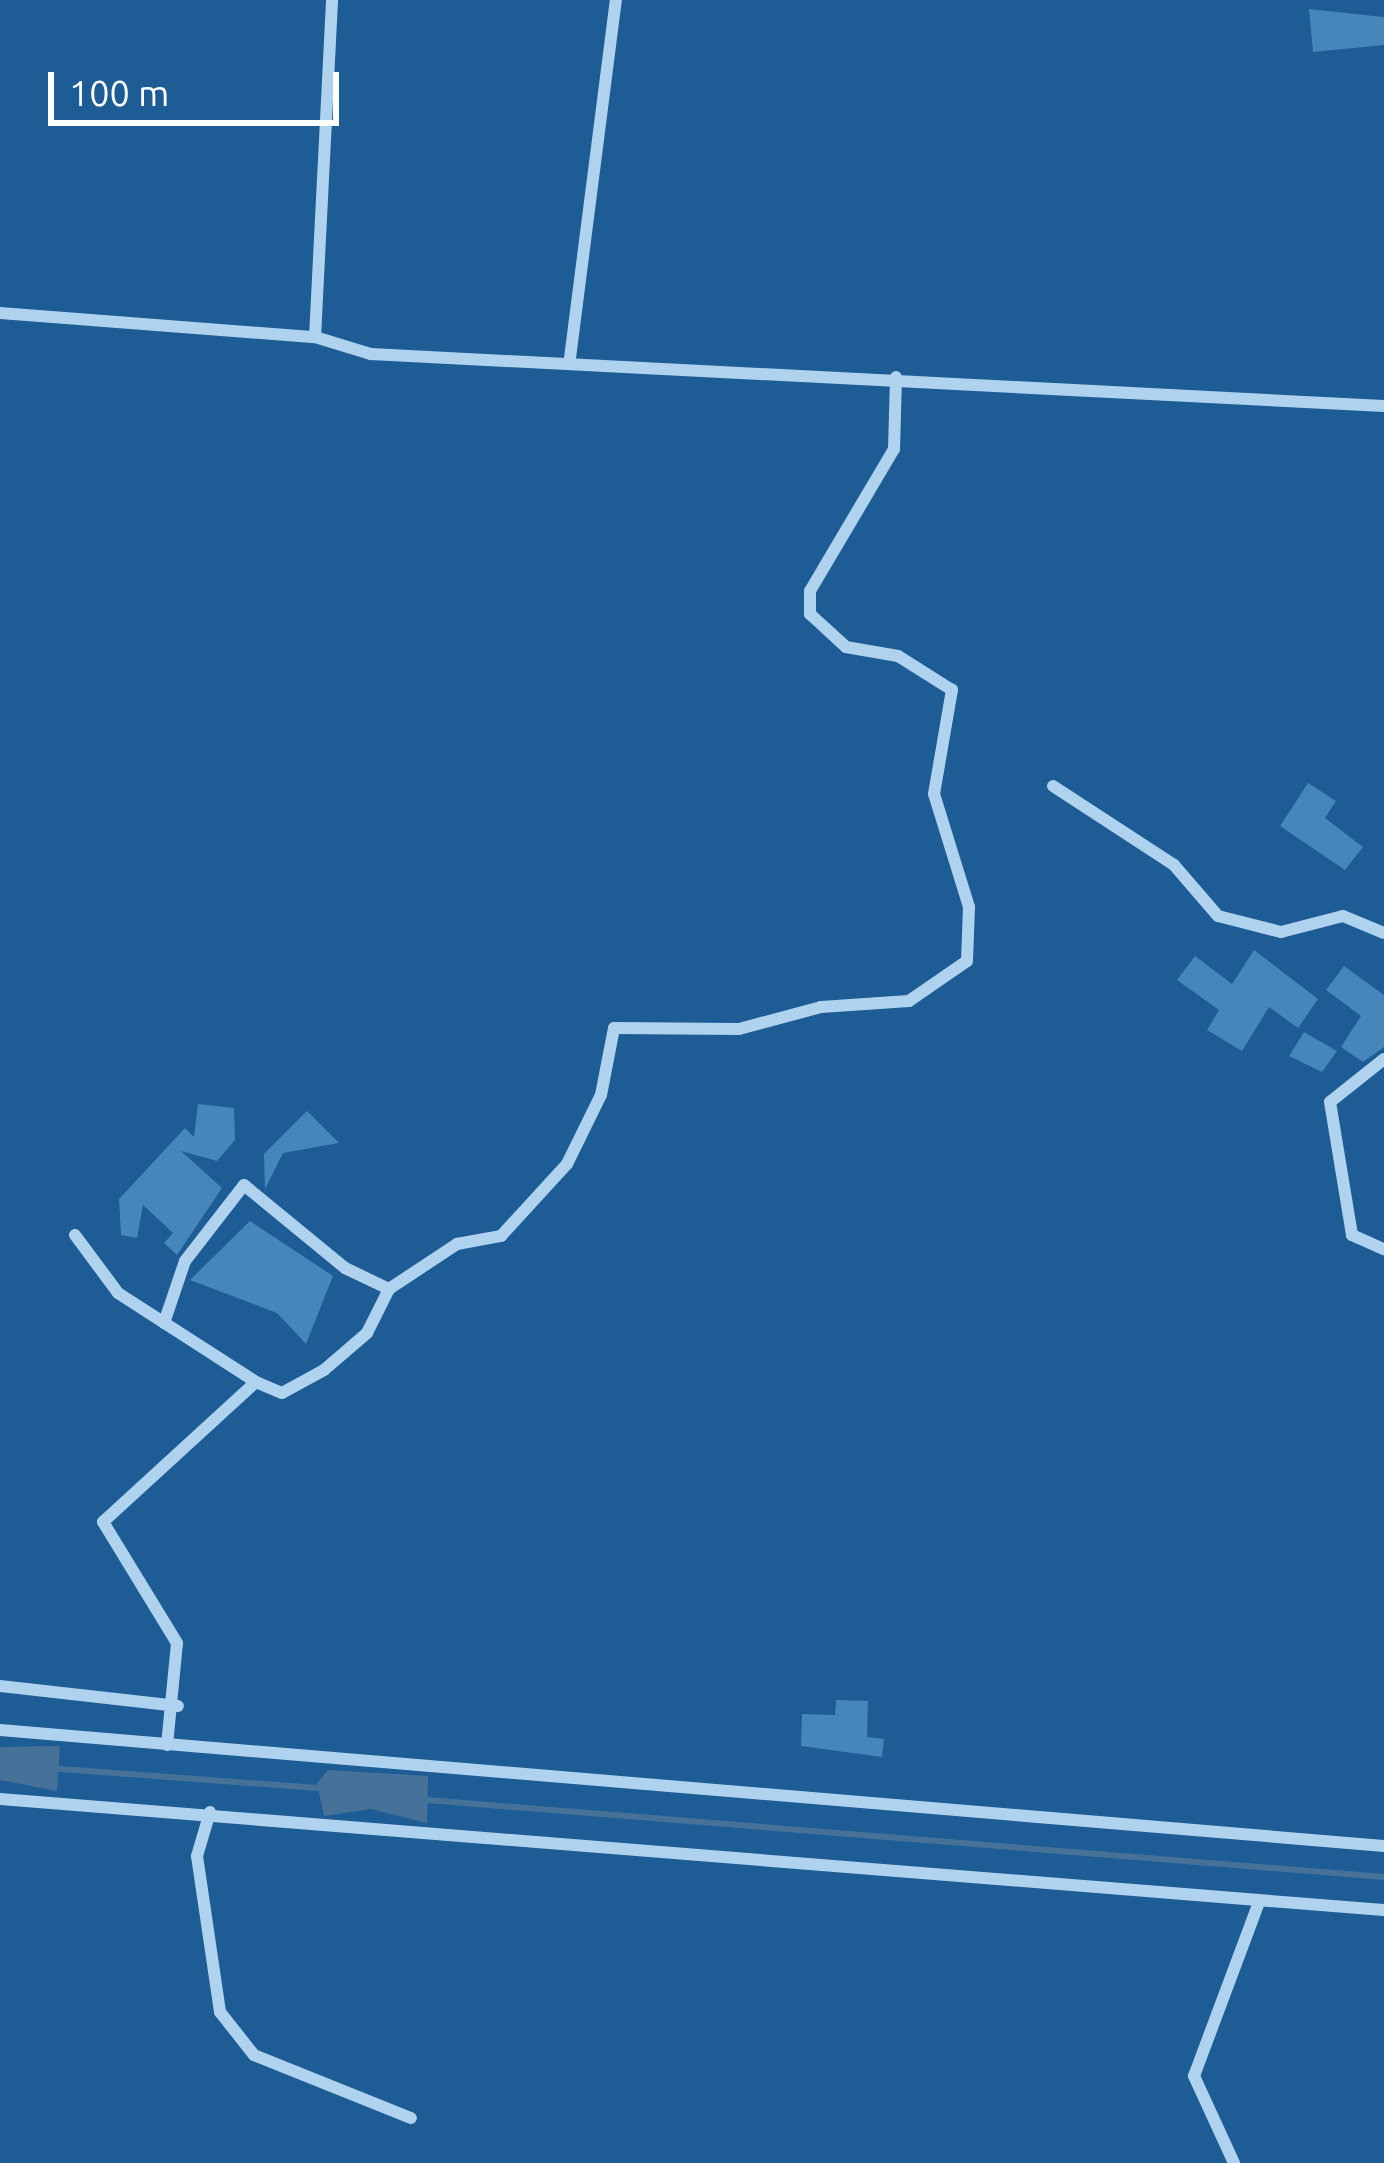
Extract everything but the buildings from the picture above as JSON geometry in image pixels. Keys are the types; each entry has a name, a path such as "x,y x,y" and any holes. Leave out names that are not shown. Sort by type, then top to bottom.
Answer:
{"street":[{"path":"315,338 332,0"},
{"path":"570,358 616,0"},
{"path":"0,313 315,338 370,354 570,358 1384,406"},
{"path":"75,1235 118,1293 282,1394 324,1370 367,1333 389,1289 457,1244 501,1236 567,1164 601,1095 614,1028 739,1029 820,1007 909,1001 968,961 969,907 934,794 952,690 898,656 846,647 810,614 810,591 894,449 896,377"},
{"path":"1053,786 1174,866 1218,916 1282,932 1343,916 1384,932"},
{"path":"1384,1058 1330,1102 1352,1235 1384,1249"},
{"path":"164,1323 184,1261 244,1185 345,1268 389,1289"},
{"path":"167,1745 178,1706 177,1643 103,1522 256,1382"},
{"path":"0,1686 178,1706"},
{"path":"0,1730 1384,1846"},
{"path":"0,1799 210,1812 1258,1905 1384,1910"},
{"path":"210,1812 197,1856 220,2012 254,2054 411,2118"},
{"path":"1234,2163 1194,2076 1258,1905"}],"water":[{"path":"60,1746 57,1791 0,1780 0,1747"},
{"path":"328,1770 428,1776 427,1823 371,1809 324,1816 317,1783"}],"waterway":[{"path":"60,1769 317,1788"},
{"path":"427,1800 1384,1877"}]}
